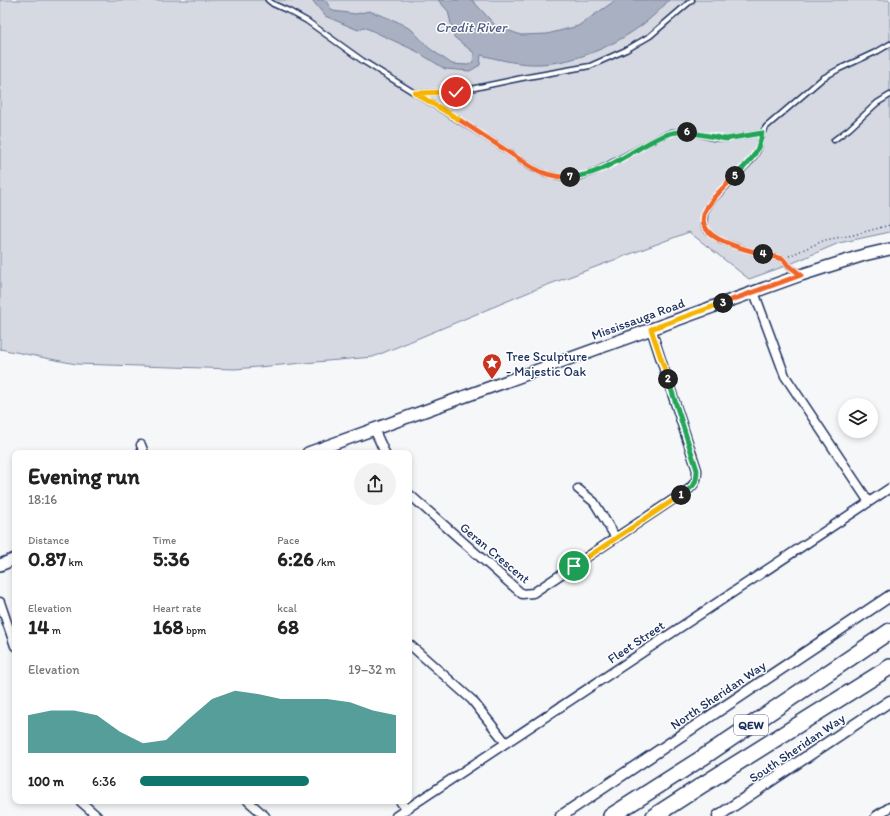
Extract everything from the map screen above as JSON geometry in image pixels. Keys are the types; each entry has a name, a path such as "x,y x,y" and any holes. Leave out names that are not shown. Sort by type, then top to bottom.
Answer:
{"highway":[{"name":"QEW","path":"611,816 702,758 890,631"},
{"name":"QEW","path":"654,816 890,666"}],"main road":[{"name":"Mississauga Road","path":"316,450 801,275 864,255 890,249"},
{"path":"0,564 12,560"}],"street":[{"path":"754,292 785,376 869,502"},
{"name":"Geran Crescent","path":"412,497 522,594 533,593 689,489 695,484 697,470 651,329"},
{"path":"374,429 383,450"},
{"path":"141,444 143,450"},
{"name":"Fleet Street","path":"396,816 890,488"},
{"path":"578,489 594,502 616,538"},
{"name":"North Sheridan Way","path":"561,816 890,596"},
{"path":"0,602 12,637"},
{"path":"412,647 472,700 506,743"},
{"name":"South Sheridan Way","path":"718,816 890,701"},
{"path":"83,804 97,816"},
{"path":"251,804 265,816"},
{"path":"402,804 406,809"},
{"path":"876,816 890,807"}],"lane":[{"path":"268,0 307,21 363,62 484,136 533,168 546,174 564,178 580,177 594,172 672,132 726,139 762,133"},
{"path":"415,93 456,92 590,66 626,50 650,36 692,0"},
{"path":"801,275 783,259 734,246 712,235 704,226 705,213 711,202 752,160 758,150 762,133 766,127 823,78 890,44"},
{"path":"834,140 849,129 877,103 890,95"}],"path":[{"path":"783,259 825,240 853,235 890,225"}],"shaded area":[{"path":"0,0 890,0 890,232 839,243 788,265 749,279 689,232 534,290 373,357 235,369 76,364 0,349"}],"water":[{"name":"Credit River","path":"312,0 325,0 333,11 356,14 369,11 396,21 412,30 429,48 452,64 468,65 473,62 474,53 454,37 448,11 438,0 472,0 496,26 521,35 547,34 578,26 616,0 669,0 643,24 628,35 594,52 559,62 541,64 518,63 481,55 480,65 470,71 445,69 416,51 364,27 358,30 325,16"}],"place":[{"name":"Tree Sculpture - Majestic Oak","path":"492,380"}],"route":[{"path":"456,92 415,93 533,168 546,174 564,178 580,177 594,172 672,132 694,133 714,138 726,139 762,133 758,150 752,160 711,202 705,213 704,226 712,235 734,246 783,259 801,275 651,329 697,470 697,478 695,484 689,489 574,566"}]}
